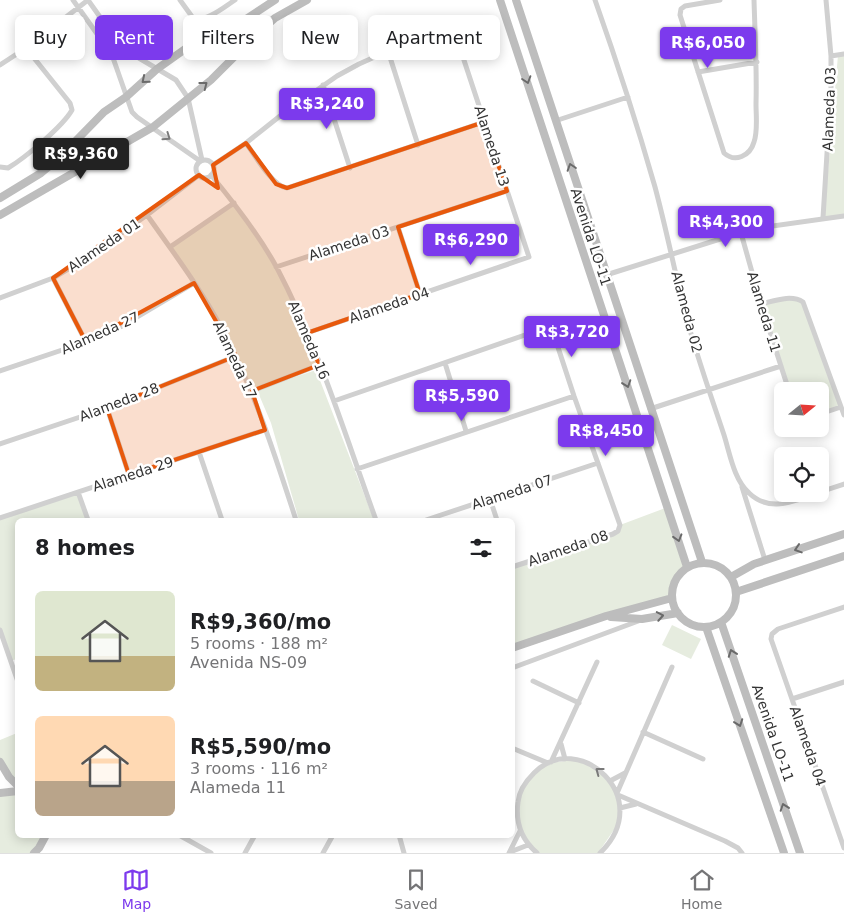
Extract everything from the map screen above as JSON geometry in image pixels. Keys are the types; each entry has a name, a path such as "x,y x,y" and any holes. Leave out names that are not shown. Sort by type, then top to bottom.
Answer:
{"street":[{"path":"68,15 78,7 88,0 122,48 132,56 176,80 188,98 201,160 196,168 199,175 205,178 211,175 214,168 208,160 201,160 132,112 112,55 78,7 73,0"},
{"path":"180,0 193,18 203,18 236,0"},
{"path":"0,198 41,173 58,159 104,112 126,97 158,69 196,42 243,21 275,0"},
{"path":"0,215 153,127 229,64 257,34 276,18 307,0"},
{"name":"Avenida LO-11","path":"500,0 687,567"},
{"name":"Avenida LO-11","path":"516,0 702,562"},
{"name":"Alameda 02","path":"595,0 628,97 655,187 673,254 684,310 708,390 741,484 764,560"},
{"path":"720,0 694,2 681,9 680,15 724,153 734,158 741,157 751,149 756,133 757,62 754,0"},
{"name":"Alameda 03","path":"824,218 831,107 831,56 826,0"},
{"path":"831,56 844,54"},
{"path":"0,65 15,55"},
{"path":"0,167 8,168 28,154 57,128 72,110 70,103 36,60"},
{"path":"213,165 324,85 368,60"},
{"path":"391,60 418,145"},
{"name":"Alameda 13","path":"464,60 529,257"},
{"path":"698,72 757,62"},
{"path":"324,85 350,168"},
{"path":"555,121 628,97"},
{"path":"246,143 276,184 283,188 292,187 350,168 484,122"},
{"name":"Alameda 01","path":"0,298 53,278 86,259 199,175"},
{"name":"Alameda 16","path":"211,175 234,203 276,267 334,401 375,518"},
{"name":"Alameda 03","path":"276,267 507,191"},
{"path":"170,247 234,203"},
{"name":"Alameda 17","path":"147,215 194,283 222,328 236,356 252,391 295,518"},
{"path":"606,275 752,229 844,216"},
{"path":"398,226 420,294"},
{"name":"Alameda 11","path":"741,233 786,382"},
{"name":"Alameda 04","path":"306,333 529,257"},
{"path":"53,278 86,342"},
{"name":"Alameda 27","path":"0,372 115,330 194,283"},
{"path":"761,304 790,298 796,298 804,302 844,415"},
{"path":"334,401 551,326 598,463"},
{"name":"Alameda 28","path":"0,444 107,408 236,356"},
{"path":"445,363 466,431"},
{"path":"252,391 319,365"},
{"path":"650,409 781,366"},
{"path":"357,469 574,396"},
{"path":"107,408 129,475"},
{"path":"829,411 841,408"},
{"name":"Alameda 29","path":"0,518 265,430"},
{"path":"199,452 221,518"},
{"name":"Alameda 07","path":"432,518 598,463"},
{"name":"Alameda 08","path":"515,565 618,531 620,525 598,463"},
{"path":"741,484 755,498 774,505 792,502"},
{"path":"829,489 844,484"},
{"path":"78,492 87,518"},
{"path":"490,499 497,518"},
{"path":"731,577 764,560 844,534"},
{"path":"736,592 844,556"},
{"path":"702,562 723,568 731,577 736,592 733,609 728,616 721,622 706,627 686,621 678,613 672,598 673,586 679,575 687,567 702,562"},
{"path":"515,647 606,616 672,598"},
{"name":"Alameda 04","path":"844,608 778,630 772,634 772,644 844,848"},
{"path":"515,667 642,619 678,613"},
{"path":"606,616 642,619"},
{"name":"Avenida LO-11","path":"721,622 800,853"},
{"name":"Avenida LO-11","path":"706,627 784,853"},
{"path":"0,630 15,674"},
{"path":"10,661 15,659"},
{"path":"550,762 597,662"},
{"path":"617,794 672,667"},
{"path":"533,681 578,703"},
{"path":"792,699 844,682"},
{"path":"643,732 703,759"},
{"path":"561,741 561,748 565,759"},
{"path":"515,749 550,762"},
{"path":"525,754 538,769"},
{"path":"515,810 518,797 526,781 538,769 550,762 565,759 580,761 595,767 610,781 617,794 620,808 620,821 616,834 609,845 600,853"},
{"path":"0,762 15,782"},
{"path":"610,781 625,772"},
{"path":"0,793 8,790 15,791"},
{"path":"617,794 725,841 738,848 742,853"},
{"path":"620,808 637,804"},
{"path":"515,818 519,830 528,845 537,853"},
{"path":"515,827 519,830"},
{"path":"509,853 519,830"},
{"path":"34,853 44,838"},
{"path":"184,838 211,853"},
{"path":"247,851 254,838"},
{"path":"323,853 331,838"},
{"path":"399,838 405,853"},
{"path":"509,853 528,845"}],"highlighted area":[{"path":"484,122 507,191 398,227 420,294 307,333 319,365 252,391 265,430 129,475 107,408 236,356 194,283 86,342 53,278 199,175 218,188 213,165 246,143 276,184 287,188"}],"shaded area":[{"path":"838,55 844,55 844,215 824,218"},
{"path":"234,203 259,240 288,291 319,365 271,385 316,370 373,518 298,518 271,423 257,390 252,391 221,328 170,247"},
{"path":"796,298 806,306 841,407 829,411 829,382 787,382 761,304"},
{"path":"78,492 86,518 15,518 15,660 10,661 0,630 0,518"},
{"path":"668,507 687,567 673,586 672,598 515,647 515,566 618,531 620,525"},
{"path":"672,625 701,639 691,659 662,645"},
{"path":"15,734 15,783 0,762 0,740"},
{"path":"575,760 595,767 617,793 620,821 598,853 539,853 528,845 519,828 518,797 526,781 548,763"},
{"path":"15,791 15,838 44,838 34,853 0,853 0,794"}]}
